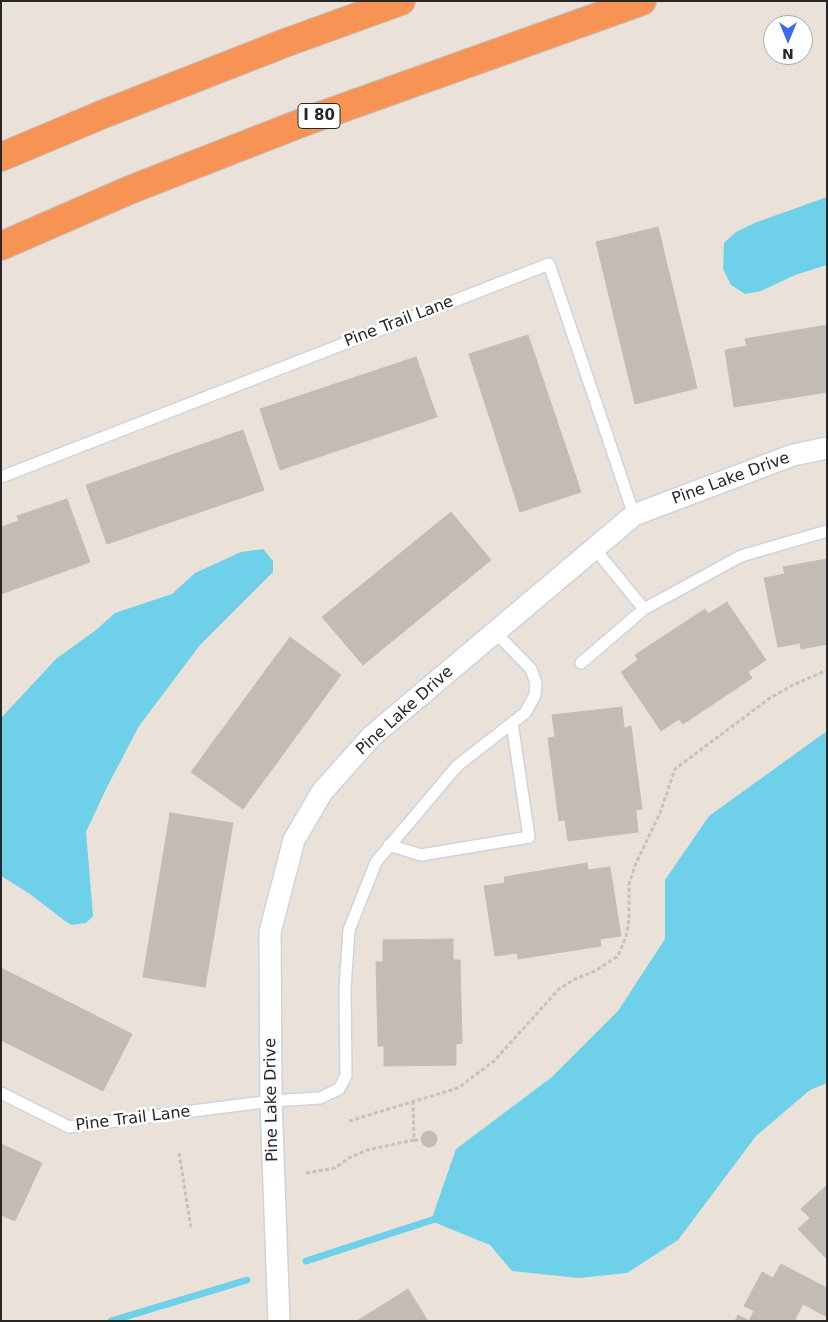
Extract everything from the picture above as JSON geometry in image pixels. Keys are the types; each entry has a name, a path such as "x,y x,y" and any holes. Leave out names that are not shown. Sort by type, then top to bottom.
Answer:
{"highway":[{"path":"1,157 110,111 285,43 401,1"},
{"name":"I 80","path":"1,246 132,189 300,123 642,1"}],"street":[{"name":"Pine Lake Drive","path":"279,1321 271,1101 270,932 294,840 322,792 372,736 634,515 793,455 827,448"}],"lane":[{"name":"Pine Trail Lane","path":"1,477 549,264 634,515"},
{"path":"581,663 644,609 741,556 827,531"},
{"path":"594,548 644,609"},
{"name":"Pine Trail Lane","path":"1,1093 69,1127 271,1101 320,1098 339,1089 346,1076 345,989 349,930 376,862 457,766 525,713 535,695 536,683 530,669 496,632"},
{"path":"389,845 421,854 529,837 512,723"}],"path":[{"path":"349,1121 458,1088 478,1075 511,1044 559,989 575,979 595,971 618,956 626,937 629,920 629,884 636,863 660,813 675,769 770,698 790,686 827,670"},
{"path":"414,1102 414,1140"},
{"path":"306,1174 335,1168 349,1158 367,1150 419,1140"},
{"path":"179,1153 190,1228"}],"water":[{"path":"827,197 827,265 795,275 761,291 745,294 731,285 723,269 724,243 736,232 757,222"},
{"path":"263,549 273,561 273,572 200,645 139,726 107,787 86,832 93,916 86,923 72,925 30,894 1,876 1,718 56,659 96,630 115,613 172,594 195,573 241,552"},
{"path":"827,731 827,1083 810,1090 756,1136 678,1240 627,1273 579,1278 512,1271 490,1245 431,1221 456,1149 552,1077 618,1011 665,939 665,880 709,816"}],"building":[{"path":"658,227 697,388 635,404 596,242"},
{"path":"827,325 827,392 734,407 725,350 747,346 745,339"},
{"path":"528,335 581,492 520,512 469,354"},
{"path":"416,357 437,417 280,470 260,409"},
{"path":"243,430 264,490 107,544 86,485"},
{"path":"67,499 90,562 1,594 1,527 19,521 17,516"},
{"path":"451,512 491,560 363,665 322,617"},
{"path":"827,559 827,644 801,649 800,643 778,647 764,578 785,574 783,567"},
{"path":"727,602 766,660 748,672 752,678 683,724 679,719 661,731 621,672 638,660 635,655 705,609 708,614"},
{"path":"290,637 341,675 243,809 191,772"},
{"path":"622,707 624,728 631,726 642,809 636,810 638,832 568,841 565,820 559,821 548,738 555,737 552,715"},
{"path":"170,813 233,823 205,987 143,977"},
{"path":"587,863 588,870 610,867 621,936 600,939 601,946 518,959 517,953 495,956 484,886 505,883 504,877"},
{"path":"453,939 453,960 460,960 462,1043 456,1044 456,1065 384,1066 384,1046 378,1046 376,962 383,962 383,940"},
{"path":"1,968 132,1034 103,1091 1,1040"},
{"path":"426,1131 432,1131 437,1136 435,1145 426,1147 421,1142 421,1136"},
{"path":"1,1144 42,1163 15,1221 1,1215"},
{"path":"827,1185 827,1259 798,1229 810,1218 801,1209"},
{"path":"781,1264 827,1288 827,1317 803,1304 795,1319 798,1321 749,1321 754,1311 744,1306 762,1272 773,1278"},
{"path":"408,1289 428,1321 357,1321"},
{"path":"738,1315 749,1321 735,1321"}],"waterway":[{"path":"306,1261 438,1218"},
{"path":"111,1321 247,1280"}]}
